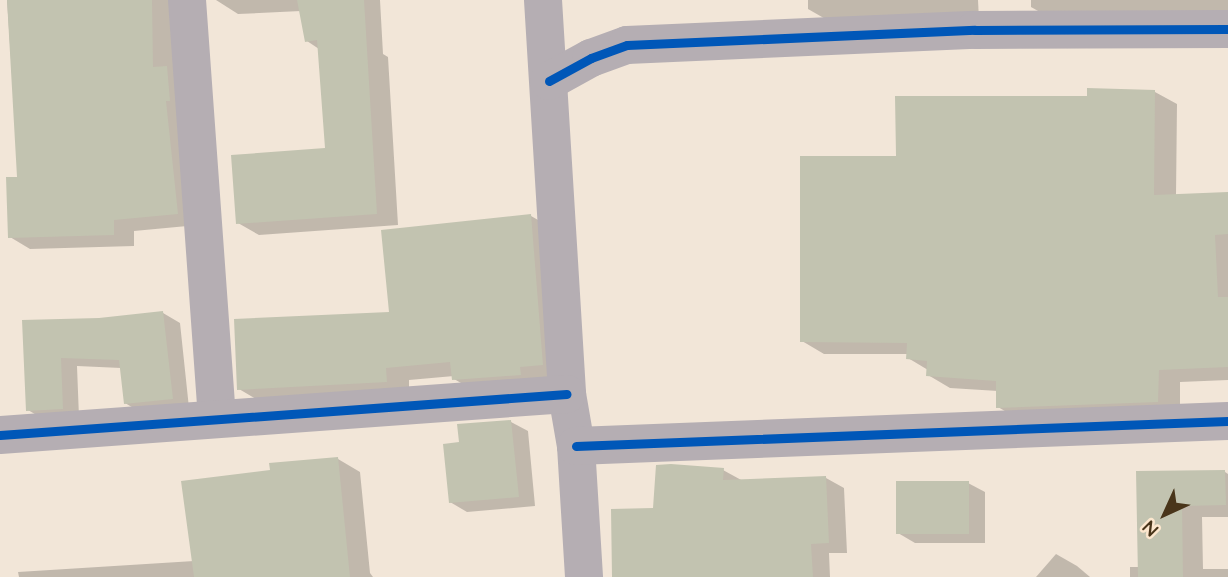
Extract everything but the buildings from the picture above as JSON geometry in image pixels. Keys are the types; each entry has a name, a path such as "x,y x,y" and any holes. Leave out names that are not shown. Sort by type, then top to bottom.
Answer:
{"street":[{"path":"187,0 218,418"},
{"path":"542,0 550,81 567,394 576,446 584,577"},
{"path":"550,81 591,58 627,45 975,15 1228,29"},
{"path":"0,435 567,394"},
{"path":"576,446 1228,421"}],"cycle path":[{"path":"549,81 591,58 627,45 975,30 1228,29"},
{"path":"0,435 567,394"},
{"path":"576,446 1228,421"}]}
